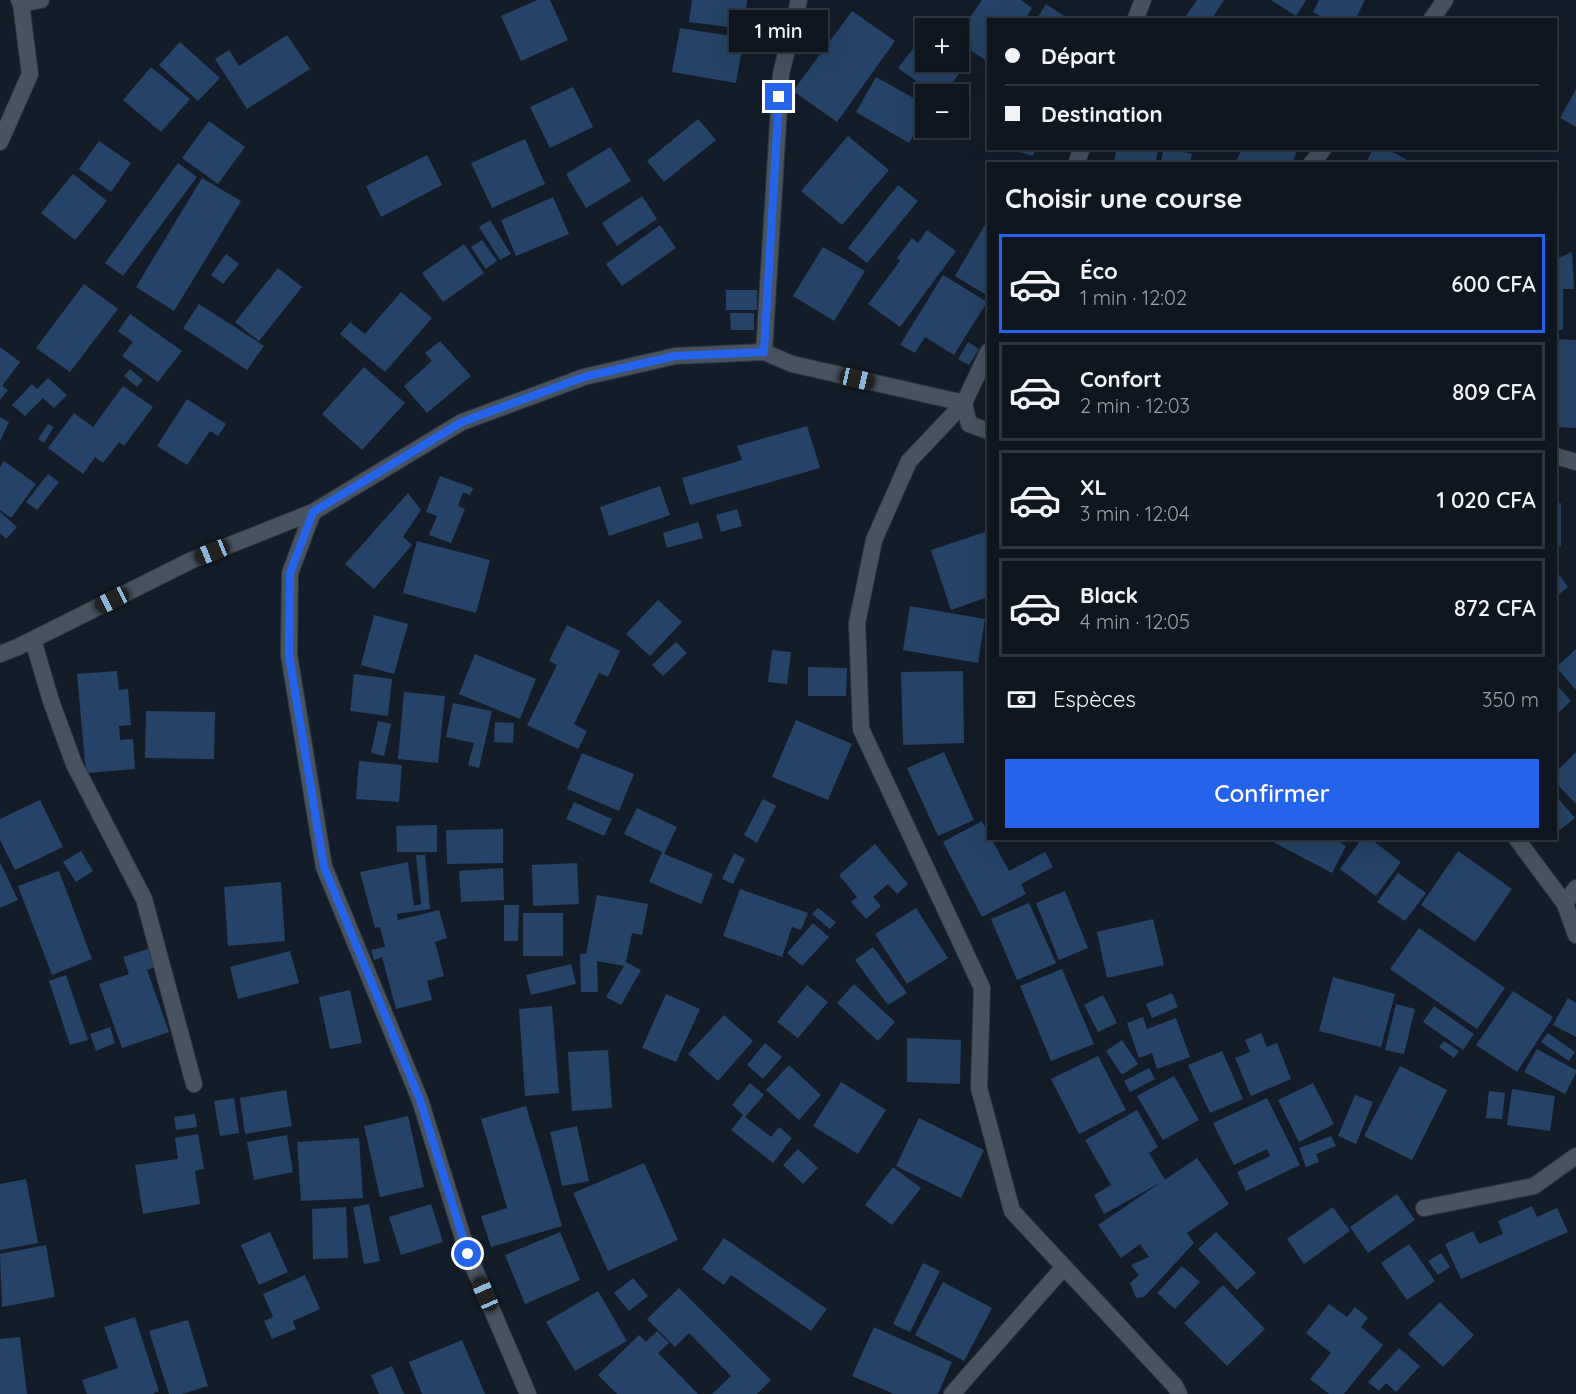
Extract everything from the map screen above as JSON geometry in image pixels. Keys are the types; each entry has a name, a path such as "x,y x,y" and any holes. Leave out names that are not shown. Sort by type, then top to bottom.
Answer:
{"street":[{"path":"0,142 30,74 20,2 41,0"},
{"path":"764,352 781,74 799,0"},
{"path":"1136,18 1143,0"},
{"path":"1432,18 1445,0"},
{"path":"1313,162 1322,150"},
{"path":"0,654 33,640 192,560 313,512 462,422 584,377 675,356 764,352 792,364 964,403"},
{"path":"987,354 964,403 909,461 874,540 857,623 861,729 982,988 979,1088 1012,1212 1179,1394"},
{"path":"964,403 969,424 987,431"},
{"path":"1557,456 1576,462"},
{"path":"313,512 290,573 289,655 324,867 420,1100 468,1254 528,1394"},
{"path":"33,640 51,701 74,764 144,898 194,1084"},
{"path":"1517,840 1565,904 1576,935"},
{"path":"1565,904 1576,888"},
{"path":"1424,1208 1534,1186 1576,1156"},
{"path":"952,1394 1064,1267"}],"building":[{"path":"537,0 550,0 568,40 521,61 501,16"},
{"path":"692,0 747,0 744,29 689,22"},
{"path":"982,0 1021,0 1032,8 1026,18 987,18 987,61 969,49 969,19"},
{"path":"1197,0 1224,0 1212,18 1184,18"},
{"path":"1271,0 1306,0 1296,16"},
{"path":"1319,0 1365,0 1356,18 1325,18 1313,12"},
{"path":"1046,4 1067,18 1037,18"},
{"path":"852,11 895,41 837,122 793,91"},
{"path":"680,28 744,38 736,83 672,72"},
{"path":"287,35 310,69 247,109 215,59 229,50 239,66"},
{"path":"180,42 220,78 198,101 159,65"},
{"path":"915,46 915,72 960,72 951,84 920,84 898,68"},
{"path":"151,67 190,99 161,132 123,100"},
{"path":"876,77 915,99 915,133 909,143 856,112"},
{"path":"573,87 593,127 550,148 530,107"},
{"path":"1576,89 1576,127 1560,118"},
{"path":"698,119 716,140 664,182 647,161"},
{"path":"209,121 245,147 218,184 182,158"},
{"path":"848,136 889,170 842,225 801,191"},
{"path":"525,139 545,184 492,208 471,163"},
{"path":"99,141 131,163 111,192 79,169"},
{"path":"610,147 631,181 586,208 566,174"},
{"path":"1014,150 1035,150 1033,156"},
{"path":"1116,150 1158,150 1156,162 1114,162"},
{"path":"1164,150 1192,154 1190,162 1160,162"},
{"path":"1241,150 1297,150 1293,162 1236,162"},
{"path":"1372,150 1388,150 1406,159 1405,162 1367,162"},
{"path":"427,155 442,185 381,217 366,186"},
{"path":"178,163 197,177 123,276 105,263"},
{"path":"73,174 107,201 75,240 41,213"},
{"path":"202,178 241,201 174,311 136,287"},
{"path":"898,185 918,201 867,263 848,248"},
{"path":"642,196 657,219 617,246 602,223"},
{"path":"553,197 569,234 516,256 501,220"},
{"path":"490,220 511,254 500,260 479,227"},
{"path":"986,223 987,295 955,276"},
{"path":"660,225 676,248 622,286 606,264"},
{"path":"927,230 956,251 900,327 868,304 900,261 897,258 912,238 918,243"},
{"path":"482,240 497,261 486,269 471,247"},
{"path":"464,244 484,273 443,302 422,273"},
{"path":"823,247 865,271 834,321 793,296"},
{"path":"1572,252 1574,289 1563,289 1563,330 1557,330 1557,259"},
{"path":"226,254 239,264 223,284 211,275"},
{"path":"278,268 302,287 259,341 235,322"},
{"path":"943,275 987,302 954,355 925,337 915,353 900,345"},
{"path":"84,284 118,309 70,372 36,348"},
{"path":"726,290 757,290 757,310 726,310"},
{"path":"401,292 432,318 385,372 340,334 350,322 365,334"},
{"path":"199,304 264,346 247,370 183,328"},
{"path":"730,313 754,313 754,330 731,330"},
{"path":"130,314 182,351 158,382 122,356 133,342 118,331"},
{"path":"1557,339 1576,340 1576,428 1557,427"},
{"path":"440,341 471,376 427,413 404,386 432,361 425,353"},
{"path":"968,342 979,349 969,365 958,359"},
{"path":"0,347 20,362 2,386 8,390 0,400"},
{"path":"364,367 405,403 362,450 322,414"},
{"path":"130,369 143,380 137,387 124,376"},
{"path":"48,378 67,395 54,408 43,398 25,416 12,405 32,384 37,389"},
{"path":"123,386 153,407 124,446 119,442 103,463 95,457 83,474 48,448 74,413 93,427"},
{"path":"187,399 226,424 218,436 210,431 187,465 157,446"},
{"path":"0,417 9,422 0,441"},
{"path":"48,424 54,427 44,443 38,439"},
{"path":"807,426 820,468 690,505 682,478 742,460 737,446"},
{"path":"4,461 36,484 11,518 0,510 0,467"},
{"path":"48,474 59,482 37,510 26,502"},
{"path":"440,476 473,488 470,495 463,492 458,506 465,509 451,543 429,535 437,516 426,512"},
{"path":"660,486 670,515 609,536 600,507"},
{"path":"408,493 421,510 403,537 412,545 374,589 345,564"},
{"path":"1557,503 1561,503 1561,547 1557,547"},
{"path":"737,509 742,526 721,532 716,515"},
{"path":"0,512 17,527 6,539 0,533"},
{"path":"698,522 703,538 667,548 663,533"},
{"path":"987,531 987,597 951,610 931,550"},
{"path":"417,541 490,560 476,613 403,593"},
{"path":"1557,571 1568,587 1557,596"},
{"path":"658,600 682,622 650,656 626,634"},
{"path":"910,606 985,619 978,663 903,650"},
{"path":"374,615 408,624 394,674 361,665"},
{"path":"567,625 620,651 608,677 599,673 574,724 587,731 578,749 527,725 557,665 549,661"},
{"path":"676,642 687,653 663,676 652,665"},
{"path":"1576,649 1576,690 1557,668"},
{"path":"772,650 791,652 787,684 768,682"},
{"path":"475,654 536,679 520,719 459,694"},
{"path":"808,667 847,668 846,696 808,696"},
{"path":"117,671 119,690 128,689 131,725 119,726 120,740 133,739 135,769 86,773 77,674"},
{"path":"963,671 964,743 903,745 901,672"},
{"path":"354,674 392,679 388,716 350,711"},
{"path":"1557,685 1571,701 1557,714"},
{"path":"404,692 445,696 438,763 398,759"},
{"path":"453,703 492,711 479,768 468,765 474,743 446,737"},
{"path":"146,711 215,712 214,759 145,758"},
{"path":"796,720 852,744 828,800 772,777"},
{"path":"378,721 391,724 384,756 371,753"},
{"path":"495,722 514,723 513,743 494,742"},
{"path":"944,752 974,820 938,836 907,768"},
{"path":"1576,752 1576,804 1557,784 1557,771"},
{"path":"582,753 634,774 619,811 567,789"},
{"path":"359,761 402,765 399,802 356,799"},
{"path":"1557,797 1575,818 1560,830 1557,826"},
{"path":"763,799 776,806 757,843 744,835"},
{"path":"40,800 63,847 15,870 0,840 0,819"},
{"path":"574,802 612,819 604,836 566,819"},
{"path":"637,808 677,827 664,854 713,874 701,904 649,882 662,852 624,834"},
{"path":"982,821 987,831 987,840 992,840 1009,871 1045,852 1053,867 1021,884 1026,894 982,917 943,842"},
{"path":"437,825 437,852 397,852 396,826"},
{"path":"503,829 503,863 447,864 446,830"},
{"path":"1276,840 1336,840 1346,846 1332,873 1275,843"},
{"path":"1361,840 1372,840 1401,862 1376,896 1340,869"},
{"path":"875,844 908,884 897,894 888,884 873,897 881,906 866,919 851,902 857,897 839,875"},
{"path":"81,851 93,871 76,882 63,862"},
{"path":"1458,851 1512,889 1475,942 1421,905"},
{"path":"734,853 745,859 733,884 722,879"},
{"path":"416,855 425,855 430,909 397,914 398,920 439,910 447,938 435,942 444,976 427,981 432,1000 396,1009 382,957 374,960 371,950 385,947 380,927 375,928 360,872 408,862 414,906 421,904"},
{"path":"0,862 18,900 0,908"},
{"path":"577,863 579,904 533,906 532,865"},
{"path":"503,868 504,900 461,902 459,871"},
{"path":"59,871 92,959 52,975 18,886"},
{"path":"1398,873 1426,893 1405,921 1377,902"},
{"path":"281,882 285,941 228,946 224,887"},
{"path":"740,889 808,913 801,930 792,927 782,957 723,936"},
{"path":"1065,891 1088,948 1059,960 1036,903"},
{"path":"597,895 648,904 642,935 632,933 626,962 641,970 621,1005 606,997 624,966 597,961 598,992 581,992 580,954 586,954"},
{"path":"1029,903 1056,963 1017,980 991,919"},
{"path":"504,905 519,905 518,941 504,941"},
{"path":"818,908 836,922 830,929 812,914"},
{"path":"916,908 948,958 907,984 875,934"},
{"path":"523,913 563,913 563,956 523,956"},
{"path":"1153,919 1164,965 1107,978 1097,932"},
{"path":"813,923 829,937 802,966 787,953"},
{"path":"1419,928 1505,988 1477,1029 1390,969"},
{"path":"154,947 160,965 147,970 169,1032 122,1048 99,984 129,974 123,957"},
{"path":"873,947 907,993 888,1005 855,960"},
{"path":"290,951 299,983 238,999 230,967"},
{"path":"571,964 576,984 531,995 526,975"},
{"path":"1062,969 1094,1044 1051,1061 1020,986"},
{"path":"66,975 88,1040 70,1045 49,981"},
{"path":"1333,977 1395,994 1381,1047 1319,1031"},
{"path":"854,984 895,1022 878,1041 837,1003"},
{"path":"807,985 828,1002 798,1038 777,1022"},
{"path":"350,990 362,1043 330,1049 319,997"},
{"path":"1513,991 1553,1017 1517,1072 1476,1045"},
{"path":"1172,993 1178,1007 1152,1018 1146,1004"},
{"path":"666,994 700,1009 676,1062 642,1048"},
{"path":"1103,995 1117,1023 1098,1032 1084,1005"},
{"path":"1568,998 1576,1003 1576,1037 1553,1025"},
{"path":"1396,1004 1415,1009 1404,1054 1385,1050"},
{"path":"552,1006 559,1093 525,1096 519,1009"},
{"path":"1434,1006 1474,1034 1463,1050 1423,1022"},
{"path":"724,1015 753,1041 718,1081 688,1054"},
{"path":"1143,1017 1147,1029 1176,1018 1190,1057 1157,1069 1152,1053 1139,1058 1127,1023"},
{"path":"110,1027 115,1043 96,1051 90,1034"},
{"path":"1261,1033 1267,1047 1277,1043 1291,1079 1251,1096 1235,1058 1250,1052 1245,1040"},
{"path":"1548,1033 1575,1052 1569,1061 1541,1042"},
{"path":"907,1038 961,1040 960,1084 907,1082"},
{"path":"1122,1040 1138,1064 1122,1075 1106,1051"},
{"path":"1444,1041 1459,1051 1454,1058 1439,1047"},
{"path":"765,1043 782,1057 763,1079 747,1065"},
{"path":"1537,1049 1576,1070 1565,1094 1524,1072"},
{"path":"608,1050 612,1108 572,1111 568,1052"},
{"path":"1222,1051 1243,1099 1210,1113 1188,1065"},
{"path":"1098,1056 1126,1110 1079,1134 1051,1079"},
{"path":"789,1065 821,1095 799,1120 766,1090"},
{"path":"1400,1066 1447,1090 1412,1160 1364,1136"},
{"path":"1149,1068 1155,1079 1130,1092 1124,1081"},
{"path":"1174,1076 1199,1120 1163,1140 1137,1096"},
{"path":"841,1082 886,1110 858,1154 813,1126"},
{"path":"750,1083 764,1095 745,1117 771,1137 779,1127 792,1138 773,1163 731,1130 743,1115 732,1105"},
{"path":"1313,1083 1334,1124 1299,1142 1278,1100"},
{"path":"1512,1089 1555,1096 1550,1131 1507,1125"},
{"path":"286,1090 292,1126 245,1134 240,1098"},
{"path":"1489,1091 1505,1093 1502,1119 1486,1118"},
{"path":"1355,1095 1373,1102 1356,1144 1338,1136"},
{"path":"234,1098 239,1133 220,1136 214,1101"},
{"path":"1267,1098 1300,1165 1246,1191 1237,1172 1270,1156 1267,1149 1234,1165 1213,1123"},
{"path":"526,1106 562,1226 491,1247 481,1216 507,1208 481,1119"},
{"path":"1137,1110 1158,1147 1149,1153 1165,1180 1104,1214 1094,1195 1111,1185 1085,1140"},
{"path":"195,1114 197,1127 176,1130 174,1117"},
{"path":"408,1116 424,1187 380,1197 364,1126"},
{"path":"919,1118 984,1150 961,1198 896,1166"},
{"path":"577,1126 589,1181 562,1186 550,1132"},
{"path":"198,1134 204,1169 195,1171 200,1204 143,1214 135,1165 178,1159 175,1138"},
{"path":"287,1135 293,1172 254,1180 247,1142"},
{"path":"1331,1136 1336,1146 1316,1154 1319,1162 1306,1167 1299,1148"},
{"path":"359,1138 363,1198 301,1201 297,1142"},
{"path":"798,1149 818,1168 803,1184 783,1165"},
{"path":"1197,1158 1229,1204 1187,1233 1194,1243 1144,1297 1136,1298 1130,1283 1139,1275 1131,1265 1149,1257 1140,1244 1121,1258 1098,1225"},
{"path":"644,1163 678,1240 608,1271 573,1193"},
{"path":"893,1167 921,1188 892,1225 865,1205"},
{"path":"26,1179 38,1243 0,1250 0,1184"},
{"path":"1397,1194 1415,1220 1368,1253 1350,1227"},
{"path":"369,1204 380,1261 364,1264 353,1207"},
{"path":"431,1204 443,1242 401,1255 389,1217"},
{"path":"1532,1206 1537,1217 1557,1208 1568,1232 1461,1279 1445,1244 1473,1231 1479,1244 1503,1234 1498,1221"},
{"path":"346,1207 348,1258 313,1259 312,1209"},
{"path":"1333,1207 1350,1231 1304,1264 1287,1239"},
{"path":"270,1232 288,1272 259,1285 241,1245"},
{"path":"560,1232 580,1280 525,1304 505,1255"},
{"path":"1216,1232 1256,1273 1237,1290 1198,1249"},
{"path":"724,1238 827,1309 811,1331 731,1275 724,1285 702,1269"},
{"path":"1409,1244 1435,1281 1407,1300 1381,1263"},
{"path":"46,1245 55,1297 2,1307 0,1254"},
{"path":"1441,1253 1450,1267 1438,1275 1428,1261"},
{"path":"923,1263 940,1271 910,1332 893,1324"},
{"path":"1182,1266 1200,1282 1175,1309 1157,1293"},
{"path":"305,1275 320,1309 293,1321 296,1329 272,1339 264,1321 273,1317 263,1294"},
{"path":"633,1278 648,1296 629,1311 614,1293"},
{"path":"943,1282 992,1308 964,1361 915,1335"},
{"path":"1223,1285 1265,1329 1227,1366 1184,1323"},
{"path":"679,1288 771,1380 757,1394 712,1394 731,1376 689,1333 675,1347 647,1319"},
{"path":"598,1291 627,1341 575,1371 546,1322"},
{"path":"1440,1302 1474,1335 1443,1367 1408,1334"},
{"path":"1329,1304 1347,1317 1355,1307 1368,1318 1361,1327 1383,1345 1344,1394 1329,1394 1310,1379 1331,1353 1306,1333"},
{"path":"135,1317 159,1391 152,1394 87,1394 82,1380 118,1368 104,1327"},
{"path":"188,1320 208,1386 182,1394 169,1394 149,1331"},
{"path":"874,1327 952,1362 938,1394 894,1394 852,1376"},
{"path":"657,1331 669,1343 658,1353 698,1394 617,1394 598,1375 639,1335 646,1342"},
{"path":"20,1337 27,1394 0,1394 0,1339"},
{"path":"462,1340 485,1394 422,1394 409,1362"},
{"path":"1399,1348 1420,1366 1396,1392 1386,1383 1379,1391 1368,1382"},
{"path":"392,1366 404,1394 379,1394 371,1375"}],"route":[{"path":"468,1254 420,1100 324,867 289,655 290,573 313,512 462,422 584,377 675,356 764,352 779,97"}]}
